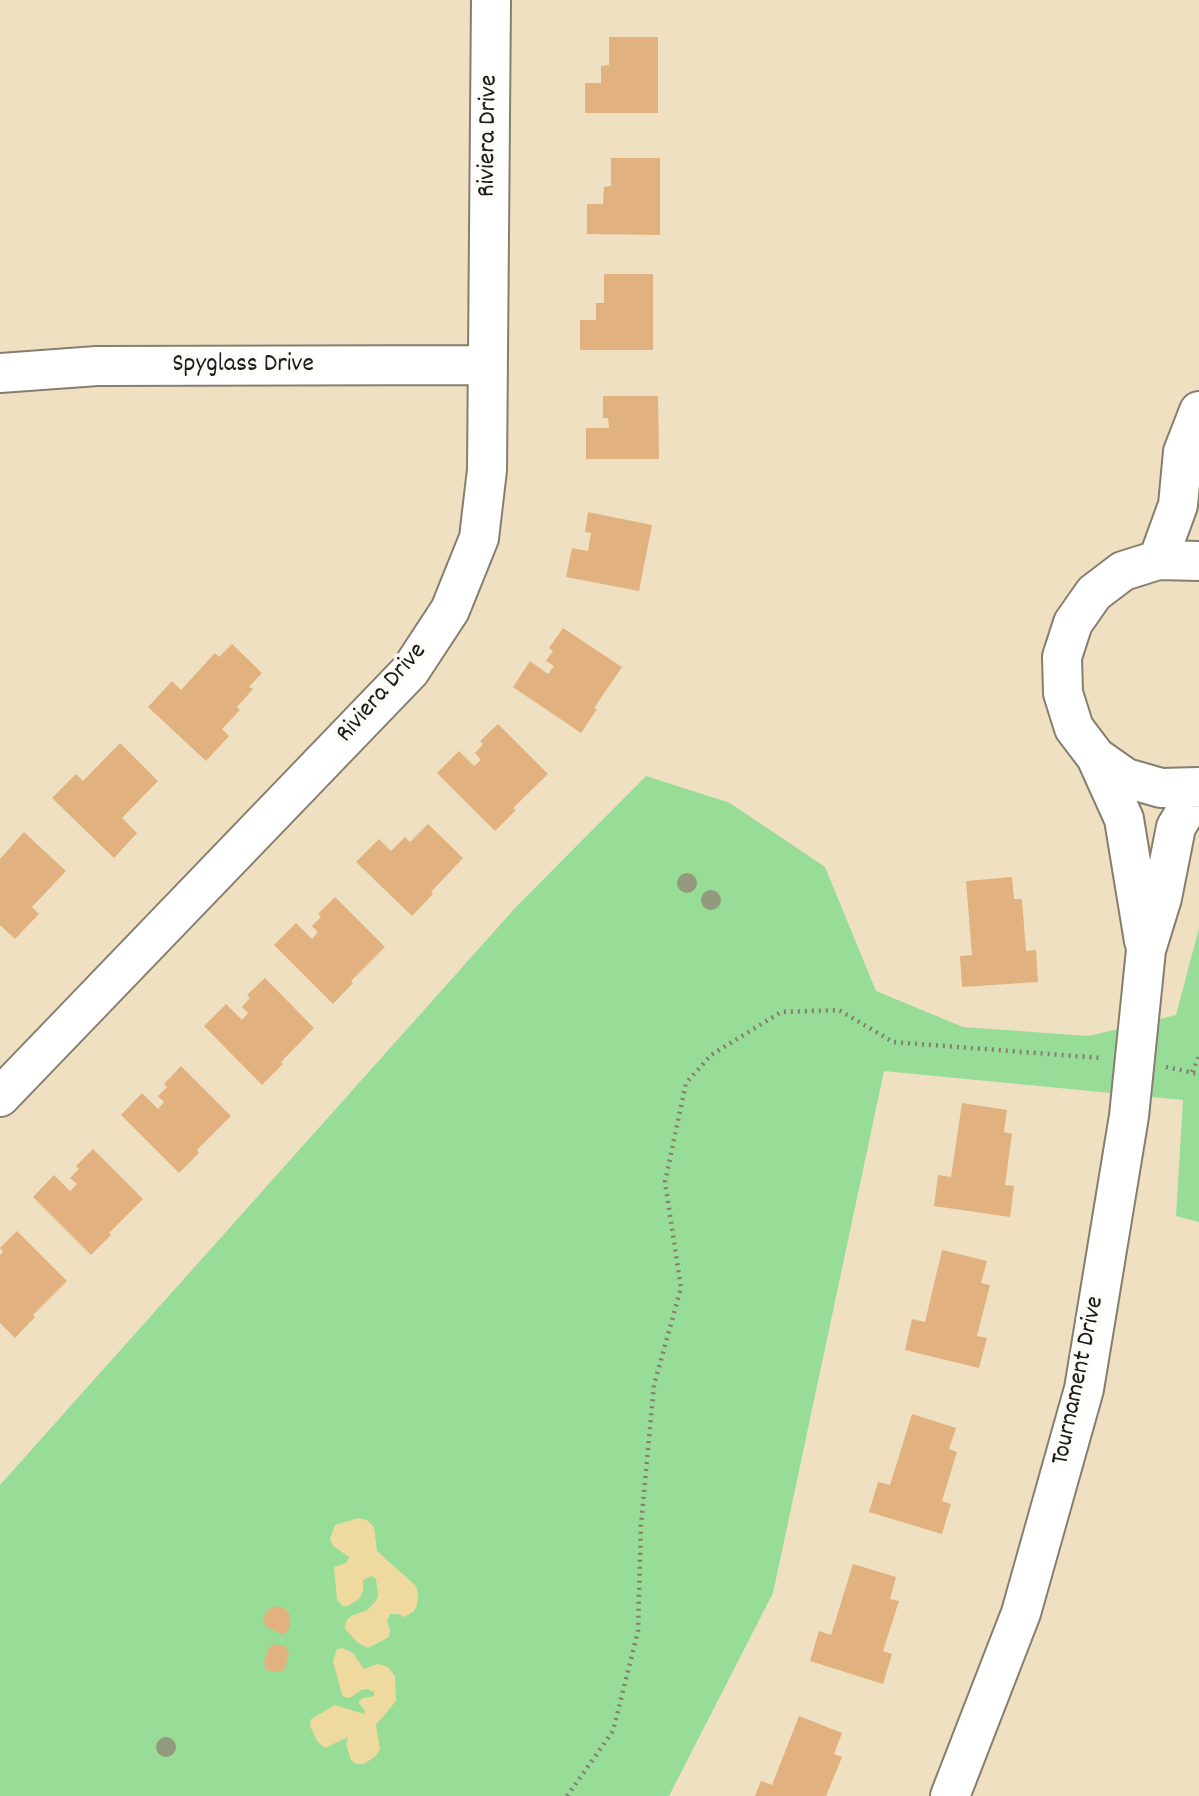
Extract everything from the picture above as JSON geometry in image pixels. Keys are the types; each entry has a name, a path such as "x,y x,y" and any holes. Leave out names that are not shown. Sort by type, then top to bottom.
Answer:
{"street":[{"name":"Riviera Drive","path":"0,1097 410,671 450,610 479,538 487,470 491,0"},
{"name":"Spyglass Drive","path":"0,373 97,366 487,365"},
{"path":"1158,560 1178,505 1184,452 1199,411"},
{"path":"1199,561 1158,560 1123,571 1094,593 1073,623 1062,657 1063,694 1074,728 1096,757 1126,778 1161,788 1199,788"},
{"name":"Tournament Drive","path":"1096,757 1124,819 1146,950"},
{"name":"Tournament Drive","path":"950,1796 1021,1613 1084,1389 1129,1116 1146,950 1162,898 1176,827 1199,788"}],"path":[{"path":"567,1796 613,1731 638,1631 641,1525 654,1385 681,1288 665,1182 686,1083 711,1055 782,1012 839,1010 892,1042 1134,1061 1199,1074"},
{"path":"1192,1072 1199,1057"}],"green space":[{"path":"646,776 730,803 825,867 876,991 963,1027 1089,1036 1176,1015 1199,928 1199,1222 1176,1216 1183,1100 884,1071 773,1593 669,1796 0,1796 0,1485 516,907"}],"sand":[{"path":"358,1518 367,1520 374,1527 377,1551 415,1585 418,1592 414,1611 405,1617 390,1614 387,1621 389,1637 368,1648 358,1643 345,1629 346,1621 351,1616 367,1610 376,1601 376,1579 372,1576 363,1580 363,1591 359,1599 348,1606 342,1606 337,1600 334,1567 346,1563 349,1557 333,1546 330,1539 335,1525"},
{"path":"343,1648 353,1653 364,1669 382,1665 388,1667 395,1676 396,1701 376,1725 380,1749 376,1756 364,1764 356,1764 351,1760 346,1744 348,1737 325,1748 317,1741 310,1726 311,1719 335,1705 364,1714 365,1710 359,1701 374,1696 374,1692 366,1689 352,1697 346,1698 342,1695 333,1661 337,1649"}],"building":[{"path":"609,37 658,37 658,113 585,113 585,83 601,83 601,66 609,65"},
{"path":"611,158 660,158 660,235 587,234 587,204 603,204 604,187 611,186"},
{"path":"604,274 653,274 653,350 580,350 580,320 596,320 596,303 604,303"},
{"path":"603,396 658,396 659,459 586,459 586,428 609,428 608,418 603,418"},
{"path":"588,512 652,525 639,591 566,577 572,548 588,551 591,533 585,532"},
{"path":"563,628 622,667 594,708 597,709 581,733 513,687 530,661 548,674 554,666 546,661 553,651 549,648"},
{"path":"232,644 262,673 249,687 253,689 237,707 240,710 222,729 229,736 206,761 148,707 172,681 181,690 215,653 219,657"},
{"path":"498,724 548,774 513,808 516,810 495,831 437,773 459,751 474,766 481,760 475,753 483,744 480,741"},
{"path":"120,743 158,781 122,818 137,833 114,858 52,798 76,774 83,781"},
{"path":"428,824 463,858 412,916 356,862 379,839 391,851 405,837 410,842"},
{"path":"24,832 66,871 32,907 39,914 15,939 0,925 0,859"},
{"path":"1012,877 1014,899 1022,899 1026,951 1036,950 1038,982 962,987 960,956 972,955 966,881"},
{"path":"335,897 385,947 351,981 353,983 333,1004 274,945 296,923 312,939 318,932 312,926 321,917 318,914"},
{"path":"265,978 314,1028 262,1085 204,1026 226,1004 242,1020 248,1013 242,1007 250,998 247,995"},
{"path":"181,1066 231,1116 197,1150 199,1153 179,1173 121,1115 142,1093 158,1109 164,1102 158,1096 167,1087 164,1084"},
{"path":"962,1103 1007,1110 1004,1132 1012,1134 1005,1185 1014,1186 1010,1217 934,1206 938,1175 951,1177"},
{"path":"93,1149 143,1199 91,1255 33,1197 54,1175 70,1191 77,1184 70,1178 79,1169 76,1166"},
{"path":"17,1231 67,1281 33,1315 35,1317 15,1338 0,1323 0,1255 3,1252 0,1248"},
{"path":"942,1250 987,1261 981,1283 990,1285 977,1336 987,1338 979,1368 905,1350 912,1319 925,1322"},
{"path":"912,1414 956,1428 949,1449 957,1452 942,1501 951,1504 942,1534 869,1512 878,1482 890,1485"},
{"path":"853,1564 896,1577 890,1599 899,1601 883,1651 892,1654 883,1684 810,1661 819,1631 831,1635"},
{"path":"276,1606 284,1608 290,1614 290,1627 283,1635 265,1626 263,1618 268,1610"},
{"path":"273,1644 285,1646 289,1653 285,1669 280,1672 266,1670 264,1663 268,1649"},
{"path":"799,1716 842,1733 834,1754 842,1757 826,1796 755,1796 761,1781 772,1785"}]}
